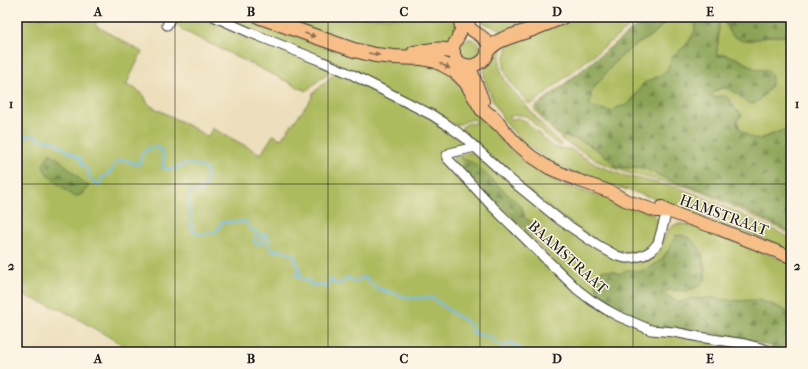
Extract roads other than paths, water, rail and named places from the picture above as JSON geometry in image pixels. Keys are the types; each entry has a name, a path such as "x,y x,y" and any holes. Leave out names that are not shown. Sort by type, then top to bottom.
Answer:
{"highway":[{"path":"260,17 354,50 375,55 421,58 436,61 451,69 466,82 482,109 499,124"},
{"path":"488,50 494,43 562,17"},
{"path":"394,57 434,50 453,52"}],"main road":[{"path":"453,52 453,45 461,29 459,17"},
{"path":"467,17 471,28 485,40 488,50 485,58 481,62 475,66 468,66"},
{"name":"HAMSTRAAT","path":"453,52 455,57 460,62 468,66 483,102 499,124 518,145 540,162 577,180 611,192 628,192 658,203 667,211 791,258"},
{"name":"HAMSTRAAT","path":"481,62 481,75 484,87 499,124"}],"street":[{"name":"BAAMSTRAAT","path":"216,17 353,75 432,115 455,130 512,182 560,220 617,256 633,258 644,255 652,250 658,243 667,211"},
{"name":"BAAMSTRAAT","path":"475,147 457,150 447,155 447,158 492,206 578,290 591,300 618,316 651,330 674,332 745,344 773,352"}],"waterway":[{"path":"17,129 27,137 34,134 40,139 57,143 72,154 79,157 82,164 87,168 91,180 99,186 101,178 109,173 116,162 125,160 137,164 140,163 144,151 153,146 157,147 162,151 162,167 165,169 176,169 179,166 186,164 199,166 206,169 207,175 203,189 201,191 195,191 189,194 189,208 192,227 195,232 201,234 211,233 217,231 222,222 245,221 248,223 250,229 255,230 257,233 254,241 255,243 262,243 261,237 263,234 266,234 273,252 278,249 295,256 300,270 300,273 296,275 310,281 310,284 320,284 325,288 331,279 334,283 339,284 348,277 354,282 365,277 376,288 384,291 409,298 433,298 470,324 472,332 479,335 490,336 494,343 498,343 504,347 509,343 512,343 527,352"}]}
